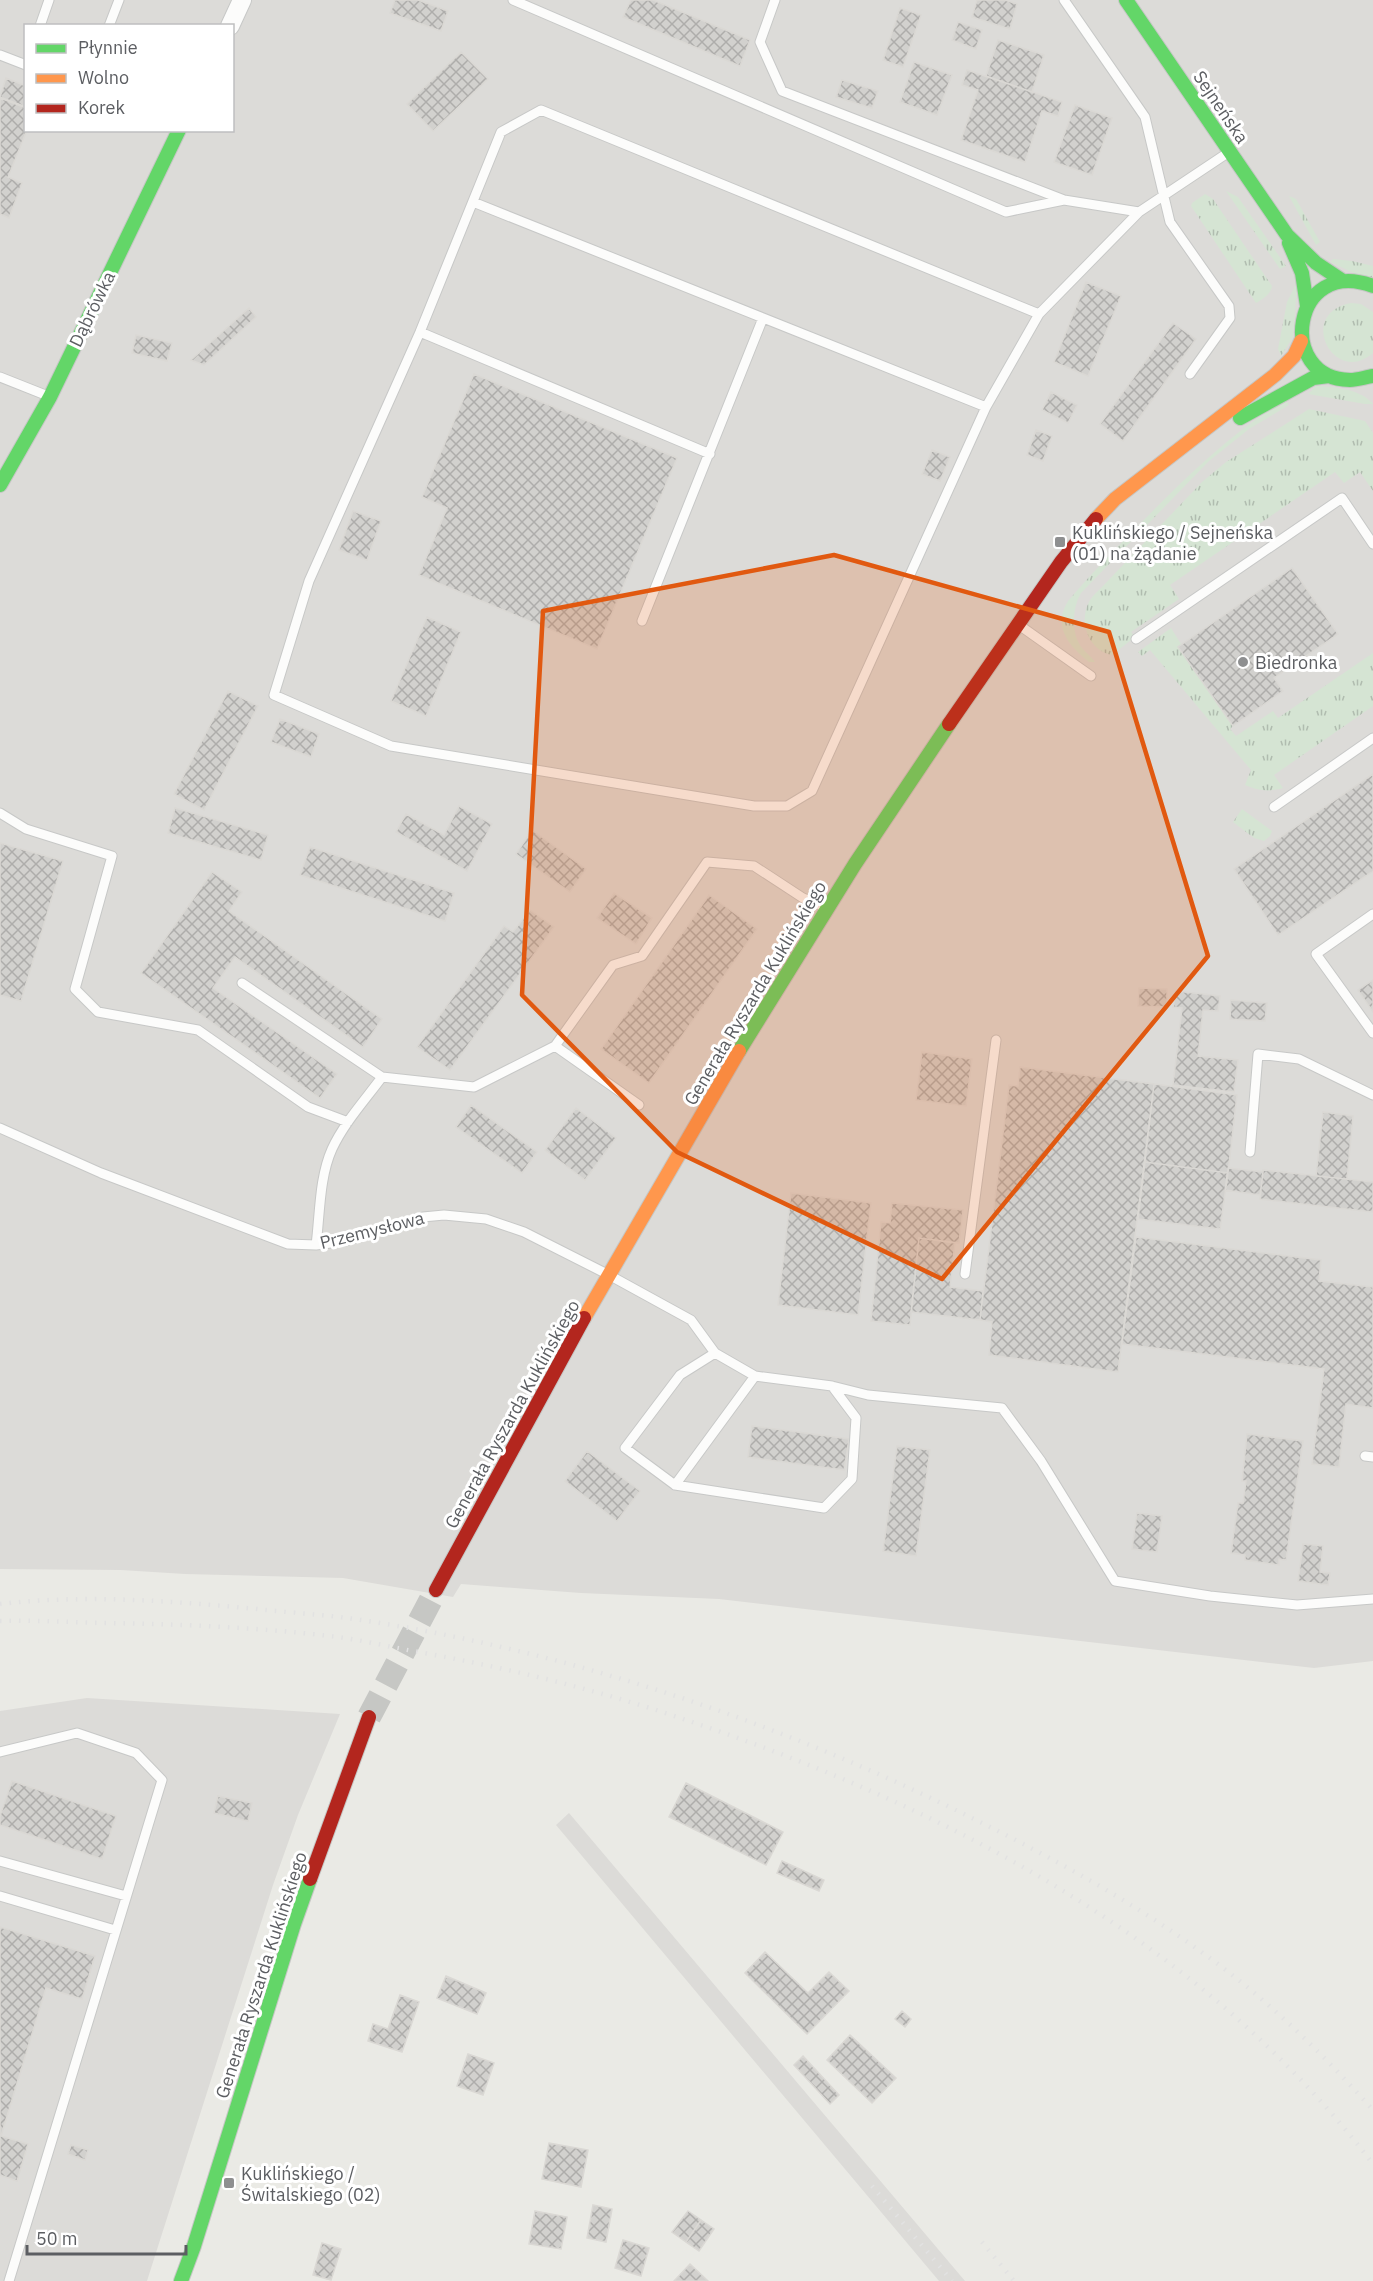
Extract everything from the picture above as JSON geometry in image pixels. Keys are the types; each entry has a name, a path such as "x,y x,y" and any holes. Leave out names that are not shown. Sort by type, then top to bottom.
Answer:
{"main road":[{"name":"Sejneńska","path":"1126,0 1287,235 1316,263 1343,281"},
{"name":"Dąbrówka","path":"0,485 50,397 178,132"},
{"name":"Sejneńska","path":"1287,235 1296,264 1302,273 1307,306 1302,317 1301,341"},
{"path":"1307,306 1323,289 1343,281 1354,281 1373,286"},
{"path":"1301,341 1310,360 1319,370 1340,380 1369,382"},
{"name":"Generała Ryszarda Kuklińskiego","path":"436,1590 497,1475 705,1108 827,908 920,766 1018,624 1087,529 1116,499 1275,375 1294,356 1301,341"},
{"name":"Generała Ryszarda Kuklińskiego","path":"1168,460 1287,391 1313,378 1329,376"},
{"name":"Generała Ryszarda Kuklińskiego","path":"181,2281 194,2246 294,1924 369,1717"},
{"name":"Generała Ryszarda Kuklińskiego","path":"190,2281 194,2246"}],"street":[{"path":"231,24 242,0"}],"lane":[{"path":"41,24 49,0"},
{"path":"110,24 119,0"},
{"path":"513,0 1006,212 1064,200"},
{"path":"775,0 760,42 782,91 1064,200 1139,212"},
{"path":"1064,0 1145,117 1170,222 1229,306 1230,318 1190,374"},
{"path":"0,55 24,64"},
{"path":"1039,314 541,110 501,132 420,332 309,581 274,695 391,746 754,806 787,806 812,791 986,407 1039,314 1139,212 1229,152"},
{"path":"472,202 986,407"},
{"path":"642,621 763,318"},
{"path":"420,332 711,453"},
{"path":"0,377 50,397"},
{"path":"1136,639 1342,498 1373,544"},
{"path":"1018,624 1091,676"},
{"path":"1274,807 1373,738"},
{"path":"0,813 26,829 112,856 75,989 98,1012 198,1030 309,1107 348,1122"},
{"path":"242,982 382,1077 474,1087 555,1046 613,965 642,956 707,862 754,866 803,898 827,908"},
{"path":"1373,914 1316,954 1373,1034"},
{"path":"965,1274 996,1040"},
{"path":"555,1046 639,1105"},
{"path":"1250,1152 1258,1054 1299,1059 1373,1095"},
{"path":"316,1245 326,1166 332,1149 348,1122 382,1077"},
{"name":"Przemysłowa","path":"0,1128 101,1173 288,1244 316,1245 345,1241 423,1217 444,1215 468,1216 512,1226 609,1275 690,1320 715,1353"},
{"path":"832,1386 856,1418 852,1479 824,1508 675,1485 625,1448 680,1375 715,1353 754,1376 832,1386 868,1395 1002,1408 1041,1461 1115,1581 1210,1596 1298,1605 1373,1599"},
{"path":"675,1485 754,1376"},
{"path":"0,1752 77,1733 136,1753 162,1780 9,2281"},
{"path":"0,1861 126,1896"},
{"path":"0,1896 115,1930"}],"highlighted area":[{"path":"834,555 1109,632 1208,956 942,1279 677,1152 522,995 543,611"}],"shaded area":[{"path":"0,0 1373,0 1373,1661 1314,1668 719,1599 581,1593 461,1584 453,1597 343,1578 121,1570 0,1569"},
{"path":"87,1698 340,1714 298,1815 273,1885 147,2281 0,2281 0,1711"},
{"path":"569,1813 965,2281 939,2281 556,1825"}],"green space":[{"path":"1226,191 1238,197 1286,266 1280,269"},
{"path":"1205,194 1213,199 1272,286 1268,294 1256,303 1191,206"},
{"path":"1289,196 1296,199 1320,242 1316,245"},
{"path":"1333,259 1373,266 1373,278 1363,277 1330,262"},
{"path":"1297,286 1293,337 1281,356 1278,349 1287,302"},
{"path":"1351,303 1361,304 1373,312 1373,353 1359,361 1346,361 1335,355 1327,345 1323,333 1325,320 1334,310"},
{"path":"1317,386 1355,392 1373,404 1308,394"},
{"path":"1286,400 1289,405 1249,429 1209,461 1081,593 1074,613 1074,628 1078,642 1095,662 1089,662 1069,643 1062,628 1063,610 1068,601 1112,552 1191,473 1246,427"},
{"path":"1309,409 1365,421 1373,433 1373,491 1360,472 1344,483 1335,472 1170,585 1179,599 1131,632 1135,637 1112,655 1097,648 1085,627 1086,610 1093,596 1202,482 1226,462"},
{"path":"1171,628 1181,644 1179,647 1233,726 1230,729 1236,736 1273,711 1278,718 1373,653 1373,706 1274,775 1283,788 1259,790 1250,787 1245,785 1251,770 1150,650 1142,656 1138,652"},
{"path":"1242,809 1272,831 1270,836 1264,841 1254,838 1233,822"}],"building":[{"path":"395,0 418,0 448,11 441,31 390,13"},
{"path":"631,0 653,0 750,40 740,66 623,17"},
{"path":"977,0 1005,0 1017,4 1010,29 972,17"},
{"path":"900,8 921,15 903,67 883,60"},
{"path":"958,22 982,30 976,49 952,40"},
{"path":"998,40 1044,55 1032,92 986,76"},
{"path":"461,52 488,79 433,131 407,104"},
{"path":"914,62 952,75 937,115 900,102"},
{"path":"967,70 1062,102 1058,116 1042,111 1025,162 961,140 978,90 962,85"},
{"path":"6,78 24,85 24,106 0,97"},
{"path":"842,80 878,91 872,108 836,97"},
{"path":"0,98 24,107 24,132 26,132 8,177 22,183 9,218 0,214"},
{"path":"1075,105 1112,118 1092,175 1054,162"},
{"path":"1086,282 1121,296 1088,376 1054,362"},
{"path":"249,308 256,317 204,365 191,360"},
{"path":"1173,323 1196,339 1123,441 1100,424"},
{"path":"136,335 172,343 167,361 132,353"},
{"path":"474,374 677,458 597,649 419,575 447,508 422,497"},
{"path":"1051,392 1077,405 1068,423 1042,410"},
{"path":"1036,430 1052,436 1043,461 1027,455"},
{"path":"932,450 950,457 940,481 922,474"},
{"path":"353,511 381,521 367,560 339,550"},
{"name":"Biedronka","path":"1292,568 1338,634 1274,678 1283,691 1233,726 1178,647"},
{"path":"427,617 461,632 426,716 391,701"},
{"path":"228,691 258,706 204,810 174,794"},
{"path":"280,719 319,734 311,757 271,742"},
{"path":"1373,774 1373,871 1278,935 1234,869"},
{"path":"459,806 492,824 467,871 396,832 406,814 444,835"},
{"path":"175,808 268,835 261,860 168,833"},
{"path":"532,830 586,869 570,892 516,854"},
{"path":"0,843 63,861 21,1001 0,995"},
{"path":"310,847 454,893 445,921 300,875"},
{"path":"212,872 242,892 229,911 382,1019 363,1047 235,957 213,988 337,1074 320,1098 141,973"},
{"path":"614,893 652,918 636,944 597,918"},
{"path":"709,895 757,929 649,1083 601,1049"},
{"path":"530,910 554,927 450,1070 417,1047 504,926 513,932"},
{"path":"1373,980 1373,1012 1358,990"},
{"path":"1139,988 1167,989 1167,1007 1138,1006"},
{"path":"1176,991 1220,996 1218,1011 1203,1010 1198,1056 1238,1060 1234,1092 1173,1085 1182,1008 1173,1007"},
{"path":"1231,1000 1267,1003 1265,1021 1230,1019"},
{"path":"922,1052 972,1059 966,1106 916,1100"},
{"path":"1020,1067 1154,1084 1118,1372 989,1355 992,1322 980,1320 1009,1085 1018,1086"},
{"path":"1154,1084 1237,1095 1228,1173 1145,1162"},
{"path":"471,1105 537,1152 522,1173 456,1127"},
{"path":"576,1108 616,1138 585,1180 545,1150"},
{"path":"1323,1112 1353,1116 1347,1179 1316,1176"},
{"path":"1145,1162 1228,1173 1220,1229 1138,1219"},
{"path":"1228,1168 1263,1172 1260,1195 1225,1190"},
{"path":"1263,1170 1373,1182 1373,1212 1260,1199"},
{"path":"791,1193 871,1203 858,1315 778,1305"},
{"path":"892,1203 963,1210 959,1243 919,1238 910,1325 871,1321 881,1222 890,1223"},
{"path":"1136,1237 1321,1260 1319,1281 1373,1287 1373,1408 1346,1404 1339,1467 1312,1464 1324,1369 1122,1344"},
{"path":"919,1238 955,1243 950,1287 983,1291 980,1320 911,1312"},
{"path":"752,1426 849,1439 844,1470 748,1457"},
{"path":"1247,1434 1303,1441 1286,1560 1279,1559 1279,1565 1245,1560 1245,1555 1231,1553 1238,1503 1243,1503 1246,1481 1242,1481"},
{"path":"897,1446 930,1450 916,1556 883,1551"},
{"path":"587,1451 640,1491 617,1521 565,1481"},
{"path":"1137,1513 1162,1516 1157,1552 1132,1549"},
{"path":"1303,1544 1323,1546 1320,1572 1330,1573 1328,1585 1298,1581"},
{"path":"12,1781 116,1816 102,1859 0,1825 0,1816"},
{"path":"686,1783 783,1832 766,1865 669,1817"},
{"path":"218,1796 252,1803 248,1821 214,1813"},
{"path":"782,1861 824,1880 819,1891 777,1873"},
{"path":"0,1927 95,1956 82,1999 46,1988 1,2136 28,2144 17,2181 0,2175"},
{"path":"765,1952 808,1993 829,1972 849,1991 807,2034 745,1973"},
{"path":"446,1976 486,1993 477,2014 437,1998"},
{"path":"400,1995 419,2002 402,2052 368,2041 373,2024 388,2029"},
{"path":"902,2011 911,2019 905,2027 895,2019"},
{"path":"850,2035 896,2078 872,2103 827,2060"},
{"path":"468,2054 494,2063 483,2095 457,2086"},
{"path":"803,2056 839,2095 830,2104 794,2065"},
{"path":"549,2143 588,2150 581,2187 542,2179"},
{"path":"71,2145 88,2150 85,2160 68,2154"},
{"path":"593,2205 612,2209 606,2242 587,2238"},
{"path":"535,2211 567,2217 561,2249 529,2244"},
{"path":"688,2211 701,2220 686,2242 672,2232"},
{"path":"701,2220 714,2229 699,2251 686,2242"},
{"path":"623,2240 649,2248 641,2276 615,2268"},
{"path":"322,2243 341,2249 331,2280 313,2275"},
{"path":"690,2264 708,2281 674,2281"}],"tunnel":[{"path":"369,1717 436,1590"}],"railway":[{"path":"0,1604 64,1599 128,1600 193,1603 340,1617 421,1630 503,1647 664,1692 743,1719 897,1782 1032,1849 1121,1899 1179,1936 1252,1991 1314,2048 1373,2110"},
{"path":"0,1621 215,1626 350,1639 556,1681 660,1711 792,1758 886,1798 979,1843 1068,1894 1152,1951 1232,2014 1306,2085 1373,2164"},
{"path":"872,2186 952,2281"},
{"path":"982,2242 1014,2281"}],"traffic: fast":[{"path":"1126,0 1287,235 1316,263 1343,281"},
{"path":"0,485 50,397 178,132"},
{"path":"1289,243 1302,273 1307,306"},
{"path":"1373,286 1346,281 1325,287 1310,302 1303,321 1303,342 1311,361 1326,374 1350,380 1373,376"},
{"path":"1240,418 1313,378 1329,376"},
{"path":"739,1051 855,864 949,724"},
{"path":"181,2281 310,1879"}],"traffic: slow":[{"path":"1096,519 1115,499 1275,375 1294,356 1301,341"},
{"path":"584,1318 739,1051"}],"traffic: jam":[{"path":"949,724 1061,562 1096,519"},
{"path":"436,1590 584,1318"},
{"path":"310,1879 369,1717"}],"place":[{"name":"Kuklińskiego / Sejneńska (01) na żądanie","path":"1060,542"},
{"name":"Biedronka","path":"1243,662"},
{"name":"Kuklińskiego / Świtalskiego (02)","path":"229,2183"}]}
